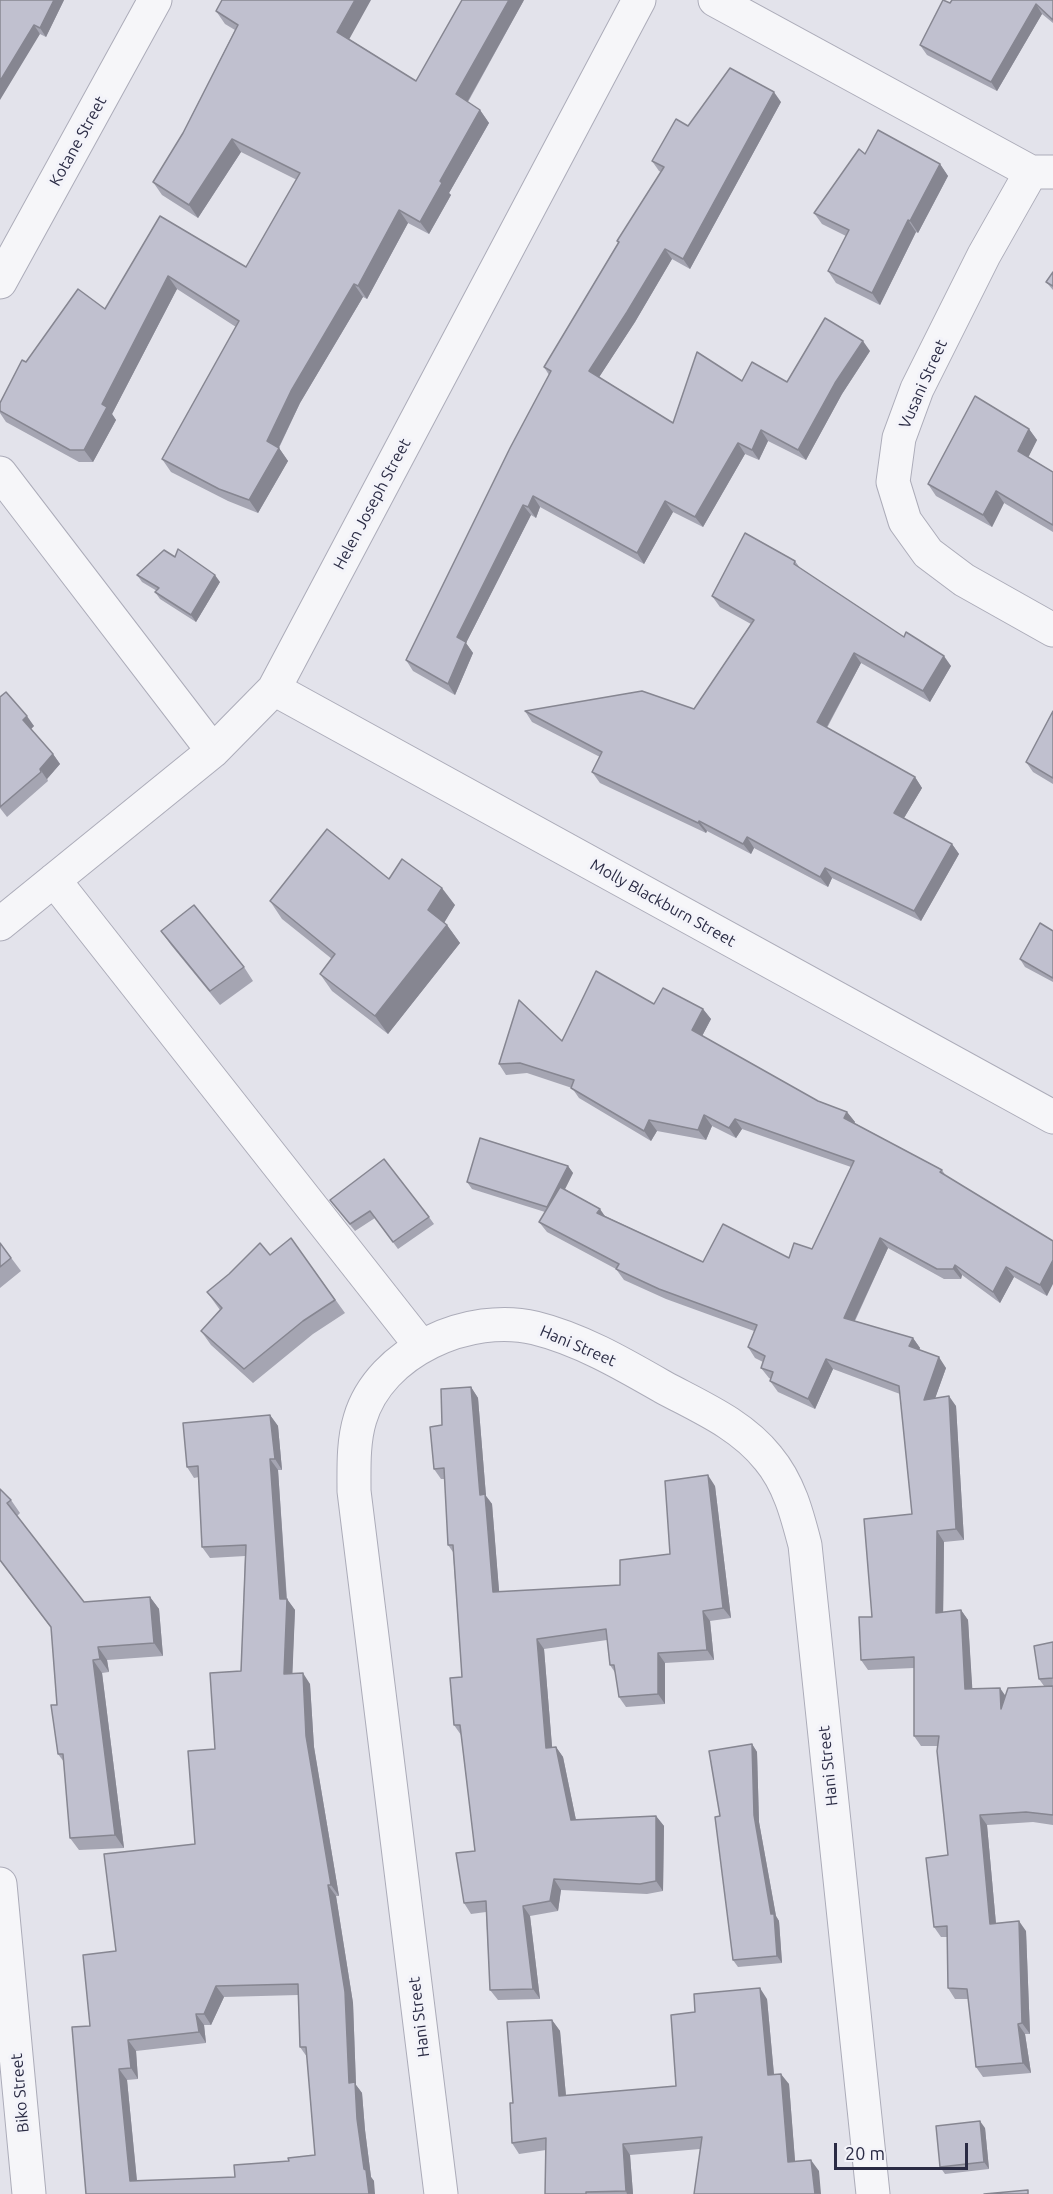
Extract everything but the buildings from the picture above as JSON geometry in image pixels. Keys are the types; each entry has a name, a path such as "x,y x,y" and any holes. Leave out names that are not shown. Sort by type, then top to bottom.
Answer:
{"street":[{"name":"Kotane Street","path":"0,282 155,0"},
{"name":"Helen Joseph Street","path":"0,924 213,751 274,689 639,0"},
{"path":"715,0 1042,172"},
{"name":"Vusani Street","path":"1042,172 984,255 917,389 899,438 893,482 905,521 928,553 964,580 1053,630"},
{"path":"0,473 213,751"},
{"name":"Molly Blackburn Street","path":"274,689 1053,1117"},
{"path":"54,880 421,1346"},
{"name":"Hani Street","path":"441,2194 354,1491 354,1453 360,1417 373,1392 390,1370 421,1346 448,1334 500,1324 534,1328 568,1339 637,1372 735,1426 768,1457 784,1482 796,1508 805,1545 873,2194"},
{"name":"Biko Street","path":"0,1884 29,2194"}]}
